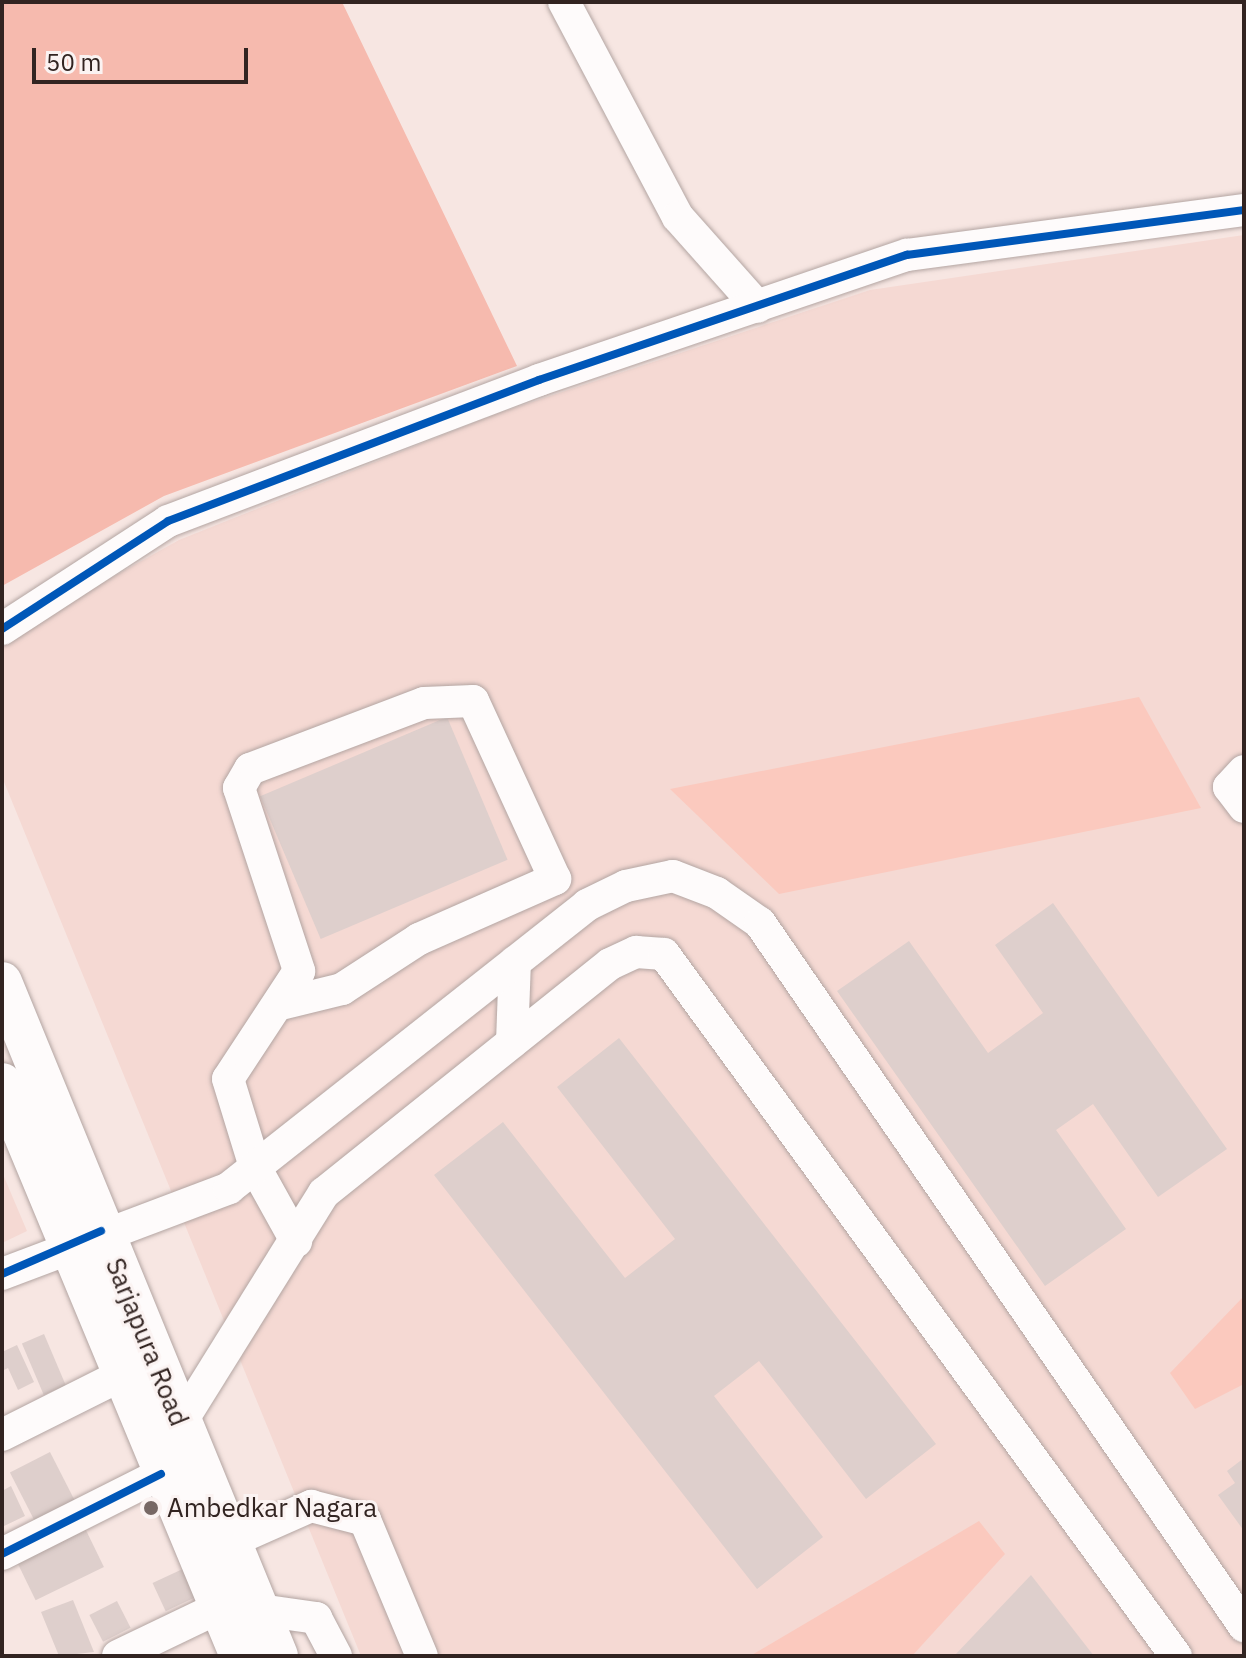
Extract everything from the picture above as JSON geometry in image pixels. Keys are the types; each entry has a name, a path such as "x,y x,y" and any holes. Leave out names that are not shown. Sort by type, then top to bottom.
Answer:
{"main road":[{"name":"Sarjapura Road","path":"2,982 86,1237 120,1376 161,1474 278,1656"},
{"name":"Sarjapura Road","path":"2,1083 86,1237 180,1424 230,1542 243,1603 240,1656"}],"street":[{"path":"564,2 678,217 758,307"},
{"path":"2,629 168,521 539,380 907,255 1244,210"},
{"path":"281,1004 342,989 419,939 555,879 473,701 424,703 250,769 239,788 299,971 281,1004 249,1039 228,1079 255,1167 296,1241"},
{"path":"1244,771 1229,787 1244,807"},
{"path":"2,1274 86,1237 229,1188 587,905 626,886 673,876 717,893 760,923 1244,1626"},
{"path":"180,1424 324,1193 610,964 636,952 664,954 1176,1656"},
{"path":"512,1042 515,962"},
{"path":"2,1435 120,1376"},
{"path":"2,1554 161,1474"},
{"path":"230,1542 311,1506 365,1520 422,1656"},
{"path":"118,1656 243,1603 316,1618 336,1656"}],"shaded area":[{"path":"2,2 342,2 517,366 164,496 2,586"},
{"path":"1244,235 1244,1656 361,1656 2,777 2,639 179,540 493,415 870,290"},
{"path":"1139,697 1201,808 779,894 670,789"},
{"path":"2,1172 27,1231 2,1243"},
{"path":"1244,1296 1244,1384 1195,1409 1170,1373"},
{"path":"979,1521 1005,1554 912,1656 750,1656"}],"building":[{"path":"447,717 508,860 321,939 260,796"},
{"path":"1053,903 1227,1149 1158,1197 1093,1104 1056,1130 1126,1229 1045,1286 837,991 909,941 988,1053 1043,1013 995,945"},
{"path":"619,1038 936,1444 866,1499 759,1361 714,1396 823,1537 757,1589 434,1175 503,1122 625,1278 675,1239 557,1087"},
{"path":"44,1334 66,1386 44,1395 22,1343"},
{"path":"17,1345 34,1382 18,1390 8,1368 2,1371 2,1352"},
{"path":"50,1452 75,1500 34,1521 10,1472"},
{"path":"1244,1458 1244,1531 1218,1495 1235,1483 1227,1471"},
{"path":"11,1486 25,1516 2,1527 2,1491"},
{"path":"82,1522 104,1567 36,1600 14,1555"},
{"path":"187,1567 200,1595 166,1611 153,1583"},
{"path":"1031,1575 1094,1656 954,1656"},
{"path":"73,1600 94,1652 59,1656 41,1612"},
{"path":"117,1601 131,1628 103,1642 89,1615"}],"cycle path":[{"path":"2,629 168,521 539,380 907,255 1244,210"},
{"path":"2,1274 101,1231"},
{"path":"2,1554 161,1474"}],"place":[{"name":"Ambedkar Nagara","path":"151,1508"}]}
